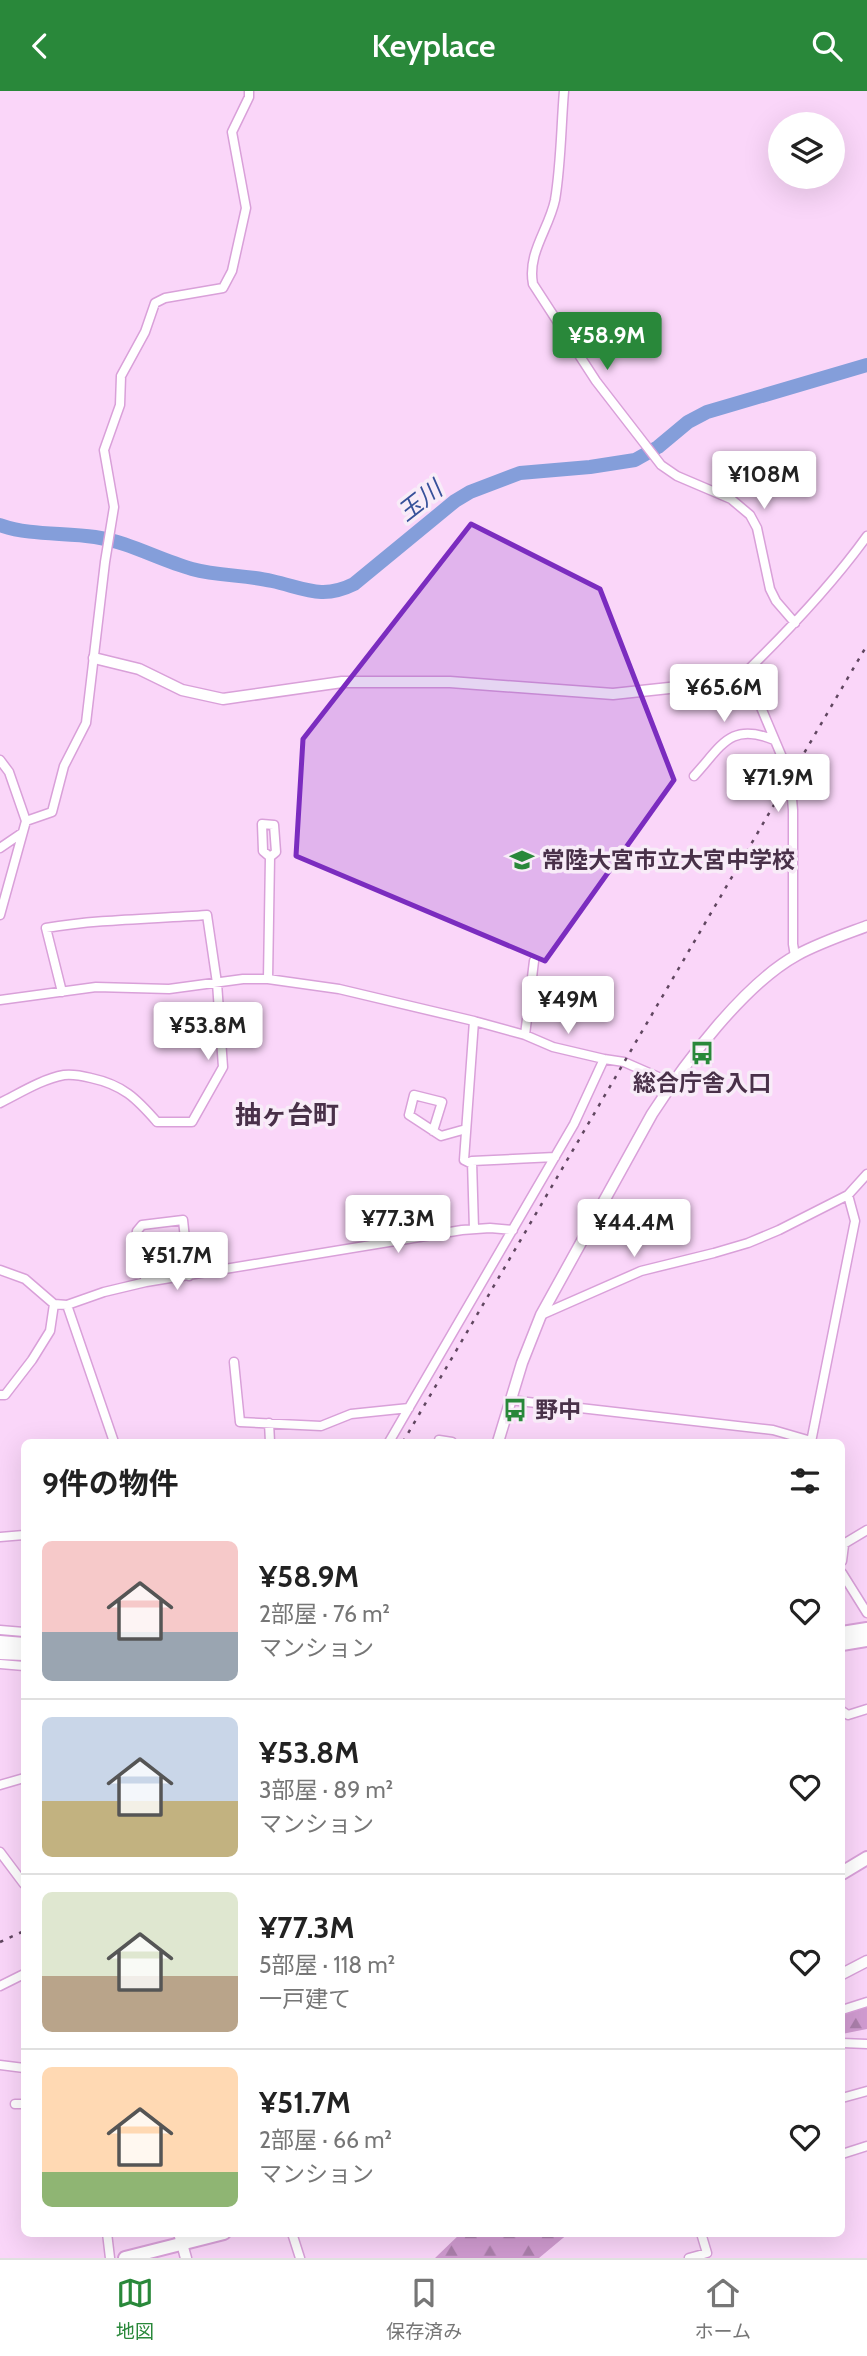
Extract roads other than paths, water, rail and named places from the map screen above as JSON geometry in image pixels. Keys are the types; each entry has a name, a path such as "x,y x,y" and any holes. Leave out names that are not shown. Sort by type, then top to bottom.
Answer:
{"highway":[{"path":"845,1633 867,1629"},
{"path":"845,1644 867,1640"},
{"path":"0,1642 21,1644"},
{"path":"0,1653 21,1654"},
{"path":"845,1871 867,1858"},
{"path":"125,2258 180,2239"}],"street":[{"path":"26,821 52,812 64,766 86,723 104,562 114,507 104,450 120,405 121,376 145,332 155,303 166,297 223,288 232,271 246,208 232,132 249,97 249,91"},
{"path":"564,91 555,199 534,255 531,275 533,284 596,381 661,465 677,476 732,499 750,515 757,528 771,589 776,601 795,623"},
{"path":"93,658 139,669 182,690 223,699 342,682 450,682 621,693 688,686 746,672 835,579 867,536"},
{"path":"746,672 790,776 795,956"},
{"path":"694,776 726,741 736,734 761,734 774,740"},
{"path":"0,759 9,772 26,821 0,915"},
{"path":"0,848 22,833"},
{"path":"268,979 270,857"},
{"path":"0,1103 38,1084 65,1075 88,1077 118,1086 137,1100 156,1122 192,1122 223,1067 217,983 207,915 92,921 46,928 62,992"},
{"path":"499,1439 541,1315 652,1114 672,1083 701,1045 738,1005 779,967 795,956 867,926"},
{"path":"525,1035 534,961"},
{"path":"0,1000 96,987 169,989 243,979 268,979 339,989 474,1021 525,1035 553,1047 624,1062 672,1083"},
{"path":"472,1164 464,1160 474,1021"},
{"path":"391,1439 574,1124 604,1059"},
{"path":"433,1131 442,1102 414,1095 409,1115 433,1131 441,1136 466,1129"},
{"path":"474,1229 472,1161 555,1157"},
{"path":"541,1315 641,1271 748,1243 779,1230 848,1195 867,1174"},
{"path":"811,1439 830,1357 855,1221 848,1195"},
{"path":"146,1282 136,1238 136,1231 142,1225 183,1220 189,1276"},
{"path":"0,1270 25,1279 54,1304 67,1305 104,1292 146,1282 474,1229 513,1230"},
{"path":"0,1395 5,1395 50,1331 54,1304"},
{"path":"67,1305 113,1439"},
{"path":"234,1362 240,1422 321,1426 351,1414 409,1408"},
{"path":"510,1400 693,1423 773,1430 804,1439"},
{"path":"269,1423 270,1439"},
{"path":"845,1544 867,1530"},
{"path":"0,1537 21,1535"},
{"path":"845,1578 867,1613"},
{"path":"0,1630 21,1632"},
{"path":"0,1664 21,1666"},
{"path":"845,1713 848,1715 867,1709"},
{"path":"0,1785 21,1779"},
{"path":"0,1852 21,1880"},
{"path":"845,1972 867,1961"},
{"path":"0,1986 21,1976"},
{"path":"845,2009 867,2002"},
{"path":"845,2043 866,2043"},
{"path":"0,2065 21,2068"},
{"path":"845,2097 867,2091"},
{"path":"845,2153 867,2147"},
{"path":"107,2237 110,2258"},
{"path":"293,2237 300,2258"},
{"path":"688,2258 707,2253 702,2237"},
{"path":"180,2239 186,2258"}],"waterway":[{"name":"玉川","path":"0,525 24,531 108,539 202,571 262,579 313,591 343,589 354,584 455,501 470,492 520,473 635,460 658,447 688,422 707,412 867,365"}],"railway":[{"path":"405,1439 867,645"},
{"path":"0,1942 21,1932"}],"place":[{"name":"常陸大宮市立大宮中学校","path":"522,860"},
{"name":"総合庁舎入口","path":"702,1053"},
{"name":"野中","path":"515,1410"}],"district":[{"name":"抽ヶ台町","path":"287,1115"}]}
